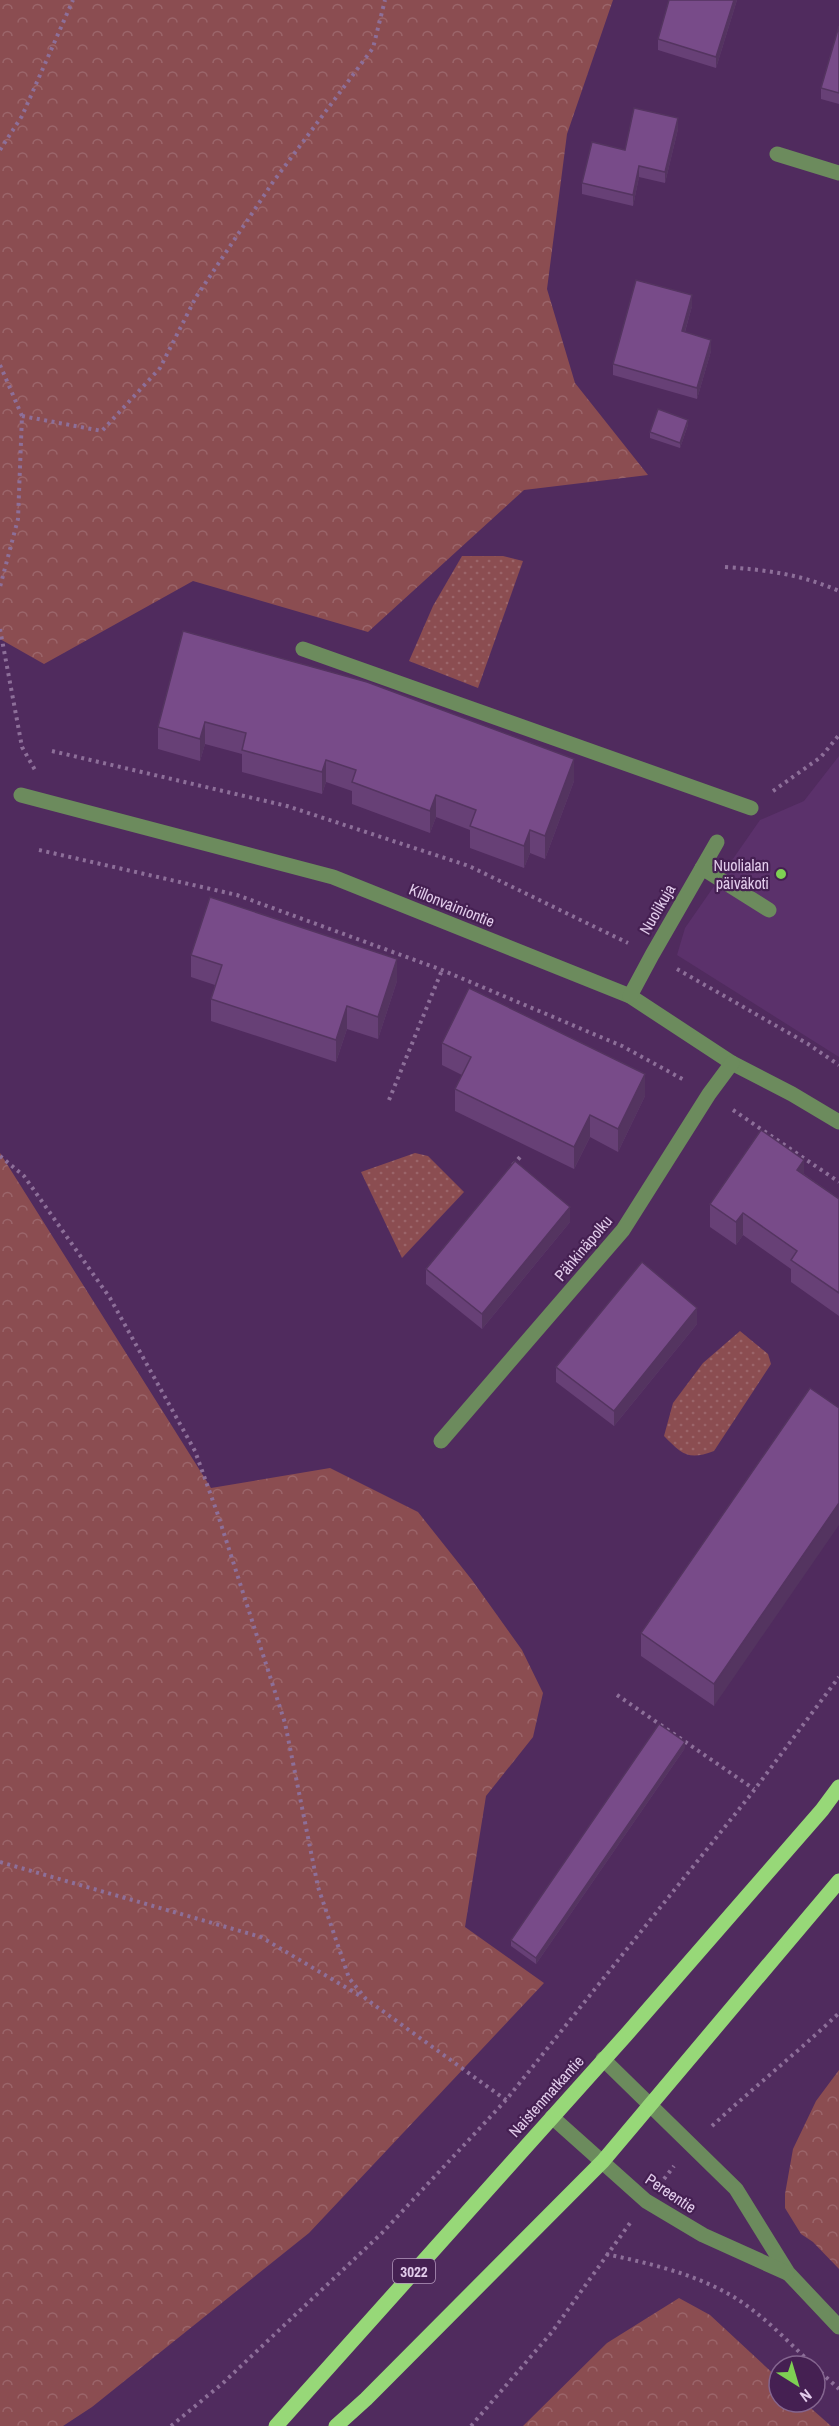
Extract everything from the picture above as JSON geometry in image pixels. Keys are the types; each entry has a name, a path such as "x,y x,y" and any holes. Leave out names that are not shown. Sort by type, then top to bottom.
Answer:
{"main road":[{"name":"Naistenmatkantie","path":"276,2426 552,2117 822,1810 839,1787"},
{"path":"336,2426 603,2161 839,1881"}],"street":[{"path":"777,154 839,173"},
{"path":"303,649 751,808"},
{"name":"Killonvainiontie","path":"21,795 333,878 630,996 732,1063 792,1094 839,1122"},
{"name":"Nuolikuja","path":"630,996 717,842"},
{"path":"702,868 769,910"},
{"name":"Pähkinäpolku","path":"441,1441 623,1230 709,1094 732,1063"},
{"name":"Pereentie","path":"603,2059 736,2189 788,2273 839,2327"},
{"name":"Pereentie","path":"552,2117 646,2201 703,2235 788,2273"}],"path":[{"path":"0,150 22,116 73,0"},
{"path":"22,416 102,431 160,368 196,297 266,191 373,48 385,0"},
{"path":"0,364 22,416 18,519 0,587"},
{"path":"725,567 782,573 811,579 839,591"},
{"path":"0,629 22,747 54,805"},
{"path":"751,808 821,758 839,735"},
{"path":"52,751 287,806 469,866 652,955 808,1044 839,1065"},
{"path":"39,850 237,895 442,970 622,1046 709,1094 839,1182"},
{"path":"389,1100 442,970"},
{"path":"0,1156 24,1176 110,1298 195,1451 285,1723 318,1887 350,1978 366,1999"},
{"path":"506,1174 521,1156"},
{"path":"171,2426 222,2383 382,2233 506,2100 754,1789 839,1677"},
{"path":"617,1695 754,1789"},
{"path":"0,1862 261,1937 366,1999 506,2100"},
{"path":"606,2254 663,2267 726,2292 759,2315 800,2354"},
{"path":"827,2378 839,2389"}],"shaded area":[{"name":"Nuolialan päiväkoti","path":"839,756 839,1057 677,955 685,928 760,820 804,801"}],"green space":[{"path":"0,0 613,0 567,134 547,289 575,383 648,475 524,490 368,632 193,581 44,664 0,639"},
{"path":"462,556 503,556 523,561 478,688 409,661 433,606"},
{"path":"0,1153 211,1488 330,1468 418,1512 472,1580 522,1650 543,1693 533,1737 486,1796 465,1927 544,1983 309,2233 92,2407 63,2426 0,2426"},
{"path":"415,1153 428,1156 464,1192 402,1258 361,1172"},
{"path":"740,1331 768,1354 771,1364 714,1451 698,1455 686,1454 664,1436 673,1403 703,1363"},
{"path":"839,2070 839,2269 813,2242 801,2234 785,2208 785,2194 793,2149 816,2101"},
{"path":"679,2298 710,2315 767,2368 767,2414 818,2414 831,2426 523,2426 607,2343"}],"building":[{"path":"669,0 734,0 716,57 658,39"},
{"path":"839,26 839,93 821,88"},
{"path":"634,108 678,118 665,172 639,166 633,195 582,183 592,142 625,150"},
{"path":"636,280 692,295 682,331 711,340 697,388 613,364"},
{"path":"658,409 688,420 680,443 650,432"},
{"path":"183,631 367,682 574,759 545,836 530,830 524,846 470,826 476,810 436,795 430,811 352,782 356,770 326,760 322,772 242,750 246,733 205,722 200,739 158,727"},
{"path":"210,897 397,959 378,1017 347,1006 336,1040 211,999 222,965 191,955"},
{"path":"469,988 645,1074 618,1129 590,1115 574,1147 455,1089 471,1057 442,1043"},
{"path":"761,1130 804,1160 797,1170 839,1199 839,1293 791,1260 797,1251 743,1213 736,1222 710,1204"},
{"path":"515,1161 570,1207 482,1314 426,1269"},
{"path":"642,1262 697,1308 614,1411 556,1367"},
{"path":"810,1388 839,1408 839,1503 714,1684 641,1633"},
{"path":"659,1724 685,1742 536,1958 511,1940"}],"place":[{"name":"Nuolialan päiväkoti","path":"781,874"}]}
